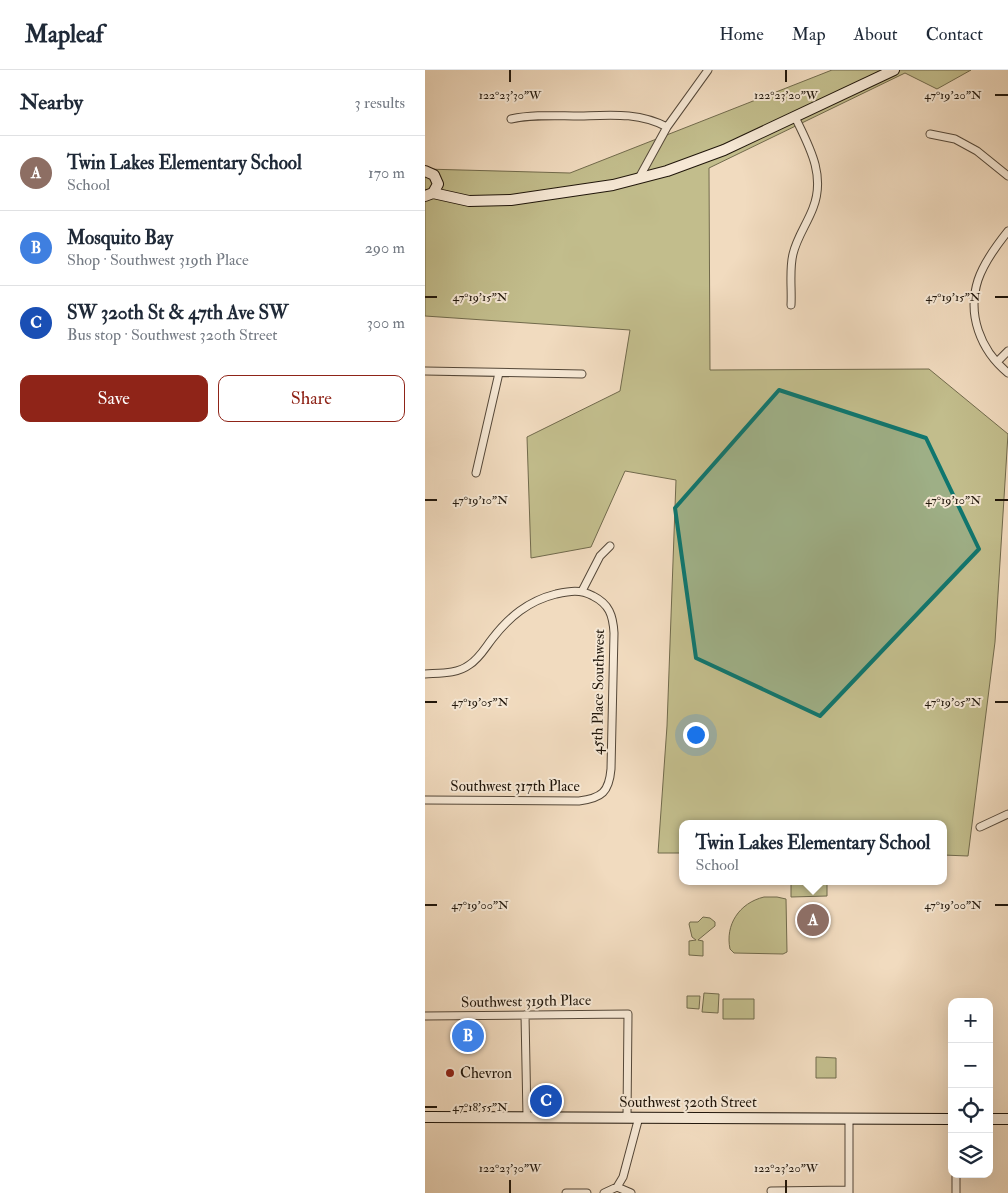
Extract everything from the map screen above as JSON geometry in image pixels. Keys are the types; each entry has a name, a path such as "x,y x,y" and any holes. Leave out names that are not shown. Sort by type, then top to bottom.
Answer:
{"main road":[{"path":"428,196 483,202 511,200 582,190 686,166 725,150 893,70"},
{"path":"425,171 434,175 444,190 454,199"},
{"path":"428,196 437,188 437,180"},
{"name":"Southwest 320th Street","path":"425,1117 948,1119"},
{"path":"993,1119 1008,1119"}],"street":[{"path":"639,178 667,127 708,70"},
{"path":"511,119 523,116 625,115 656,121 667,127"},
{"path":"791,304 792,256 797,239 813,209 819,184 813,154 795,117"},
{"path":"930,134 955,140 977,151 1008,176"},
{"path":"1008,231 984,265 973,298 973,309 978,334 997,362 1008,373"},
{"path":"997,362 1008,351"},
{"path":"425,371 583,374"},
{"path":"476,473 499,373"},
{"path":"425,674 462,670 470,665 500,628 519,611 536,601 568,592 582,591 600,556 610,546"},
{"name":"45th Place Southwest","path":"582,591 604,602 611,612 613,625 611,769 609,781 604,792"},
{"name":"Southwest 317th Place","path":"425,800 579,801 593,799 604,792"},
{"path":"980,827 1008,814"},
{"name":"Southwest 319th Place","path":"425,1016 628,1014 627,1117"},
{"path":"525,1015 527,1116"},
{"path":"604,1193 617,1187 623,1177 639,1117"},
{"path":"771,1191 849,1192 849,1118"},
{"path":"956,1178 956,1193"},
{"path":"617,1187 631,1193"},
{"path":"566,1193 587,1193"}],"highlighted area":[{"path":"779,390 926,438 979,549 820,716 696,658 675,508"}],"shaded area":[{"path":"832,70 971,70 937,89 905,73 709,168 710,370 929,369 1008,434 995,642 968,856 947,855 947,820 679,820 679,853 658,853 667,726 676,480 625,471 591,547 531,558 527,437 620,391 630,330 425,316 425,169 570,173"},
{"path":"791,885 827,885 827,896 791,897"},
{"path":"764,897 786,899 787,952 783,954 734,953 730,949 729,940 732,924 736,916 747,904"},
{"path":"703,917 710,918 715,922 715,926 698,940 703,941 703,956 689,955 689,941 696,940 692,937 689,924 690,922 698,922"},
{"path":"704,993 719,994 718,1013 702,1012"},
{"path":"687,996 700,996 699,1009 687,1008"},
{"path":"723,999 754,999 754,1019 723,1019"},
{"path":"816,1057 836,1058 836,1078 816,1078"}],"place":[{"name":"Twin Lakes Elementary School","path":"813,920"},
{"name":"Mosquito Bay","path":"468,1036"},
{"name":"Chevron","path":"450,1073"},
{"name":"SW 320th St & 47th Ave SW","path":"546,1101"}]}
